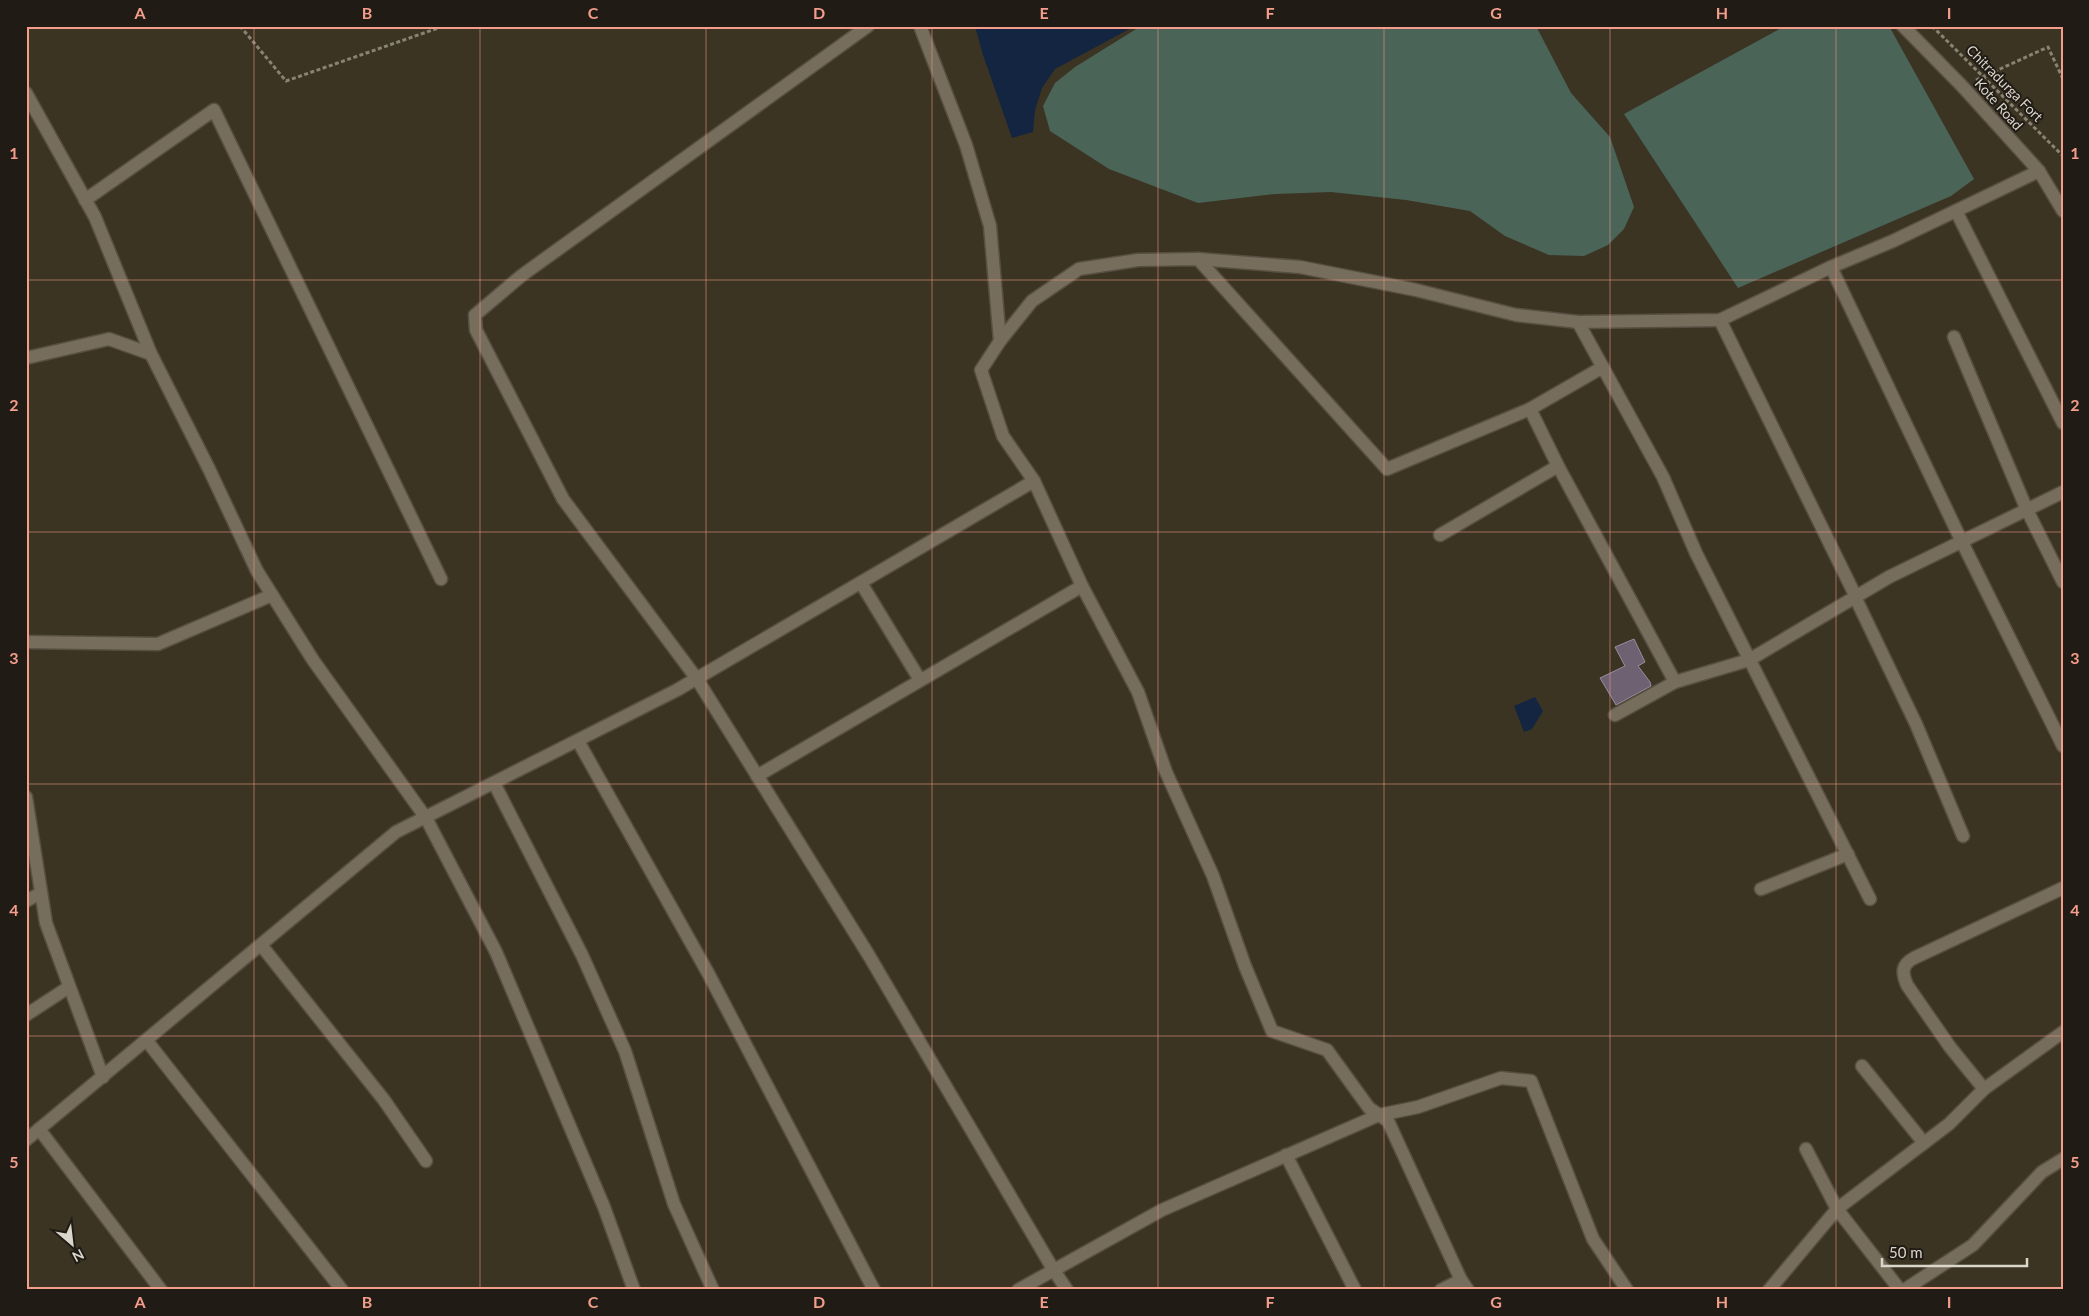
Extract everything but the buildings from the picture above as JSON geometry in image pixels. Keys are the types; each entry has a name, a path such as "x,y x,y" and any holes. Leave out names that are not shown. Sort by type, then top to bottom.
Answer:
{"street":[{"path":"868,26 521,276 475,315 476,330 564,498 697,679 868,954 1067,1290"},
{"path":"920,26 966,145 990,226 1000,341"},
{"name":"Kote Road","path":"1903,26 1962,86 2039,171 2063,211"},
{"path":"26,93 95,216 151,354 209,469 257,571 313,660 426,818 496,952 604,1207 634,1290"},
{"path":"86,200 214,110 441,579"},
{"path":"1441,1290 1464,1285 1388,1121 1369,1108 1327,1050 1272,1030 1213,876 1166,772 1138,692 1082,586 1034,481 1002,436 981,370 1000,341 1032,301 1079,269 1138,260 1198,259 1300,267 1416,290 1516,315 1578,322 1720,320 1831,267 1893,241 2039,171"},
{"path":"1956,211 2063,422"},
{"path":"1198,259 1387,469 1530,410 1603,367"},
{"path":"1831,267 1962,542 2063,746"},
{"path":"1720,320 1916,724 1963,836"},
{"path":"1578,322 1663,477 1696,553 1870,899"},
{"path":"1954,337 2027,510 2063,582"},
{"path":"26,358 110,339 151,354"},
{"path":"1530,410 1558,466 1675,682"},
{"path":"1440,535 1558,466"},
{"path":"26,1140 396,832 697,679 1034,481"},
{"path":"1615,716 1675,682 1749,660 1889,577 2063,492"},
{"path":"861,583 920,680"},
{"path":"757,776 1082,586"},
{"path":"26,642 158,644 272,595"},
{"path":"578,740 708,973 874,1290"},
{"path":"494,783 582,955 625,1051 674,1204 713,1290"},
{"path":"26,796 46,923 103,1077"},
{"path":"1761,889 1848,854"},
{"path":"1984,1089 1950,1047 1907,985 1903,975 1904,967 1906,962 1914,958 2063,888"},
{"path":"26,890 42,893"},
{"path":"26,901 42,893"},
{"path":"261,945 384,1100 426,1161"},
{"path":"26,1015 70,987"},
{"path":"1769,1290 1837,1209 1949,1124 1984,1089 2063,1032"},
{"path":"147,1041 342,1290"},
{"path":"1862,1066 1924,1143"},
{"path":"1018,1290 1162,1210 1286,1155 1379,1115 1418,1107 1501,1078 1531,1081 1593,1239 1627,1290"},
{"path":"39,1129 161,1290"},
{"path":"1806,1149 1837,1209 1900,1290"},
{"path":"1286,1155 1355,1290"},
{"path":"1904,1290 1973,1245 2042,1172 2061,1164"}],"path":[{"path":"240,26 286,81 444,26"},
{"name":"Chitradurga Fort","path":"1932,26 2063,156"},
{"path":"1962,86 2048,47 2063,79"}],"green space":[{"path":"1141,26 1536,26 1571,93 1610,137 1634,207 1624,229 1608,245 1584,256 1549,255 1505,236 1470,211 1406,200 1331,192 1275,194 1198,203 1109,169 1050,131 1043,106 1055,83 1075,67"},
{"path":"1785,26 1889,26 1974,179 1951,196 1738,288 1624,114"}],"water":[{"path":"975,26 1135,26 1055,69 1042,88 1035,110 1033,132 1012,138 983,55"},
{"path":"1535,697 1543,711 1532,729 1524,732 1514,706"}]}
